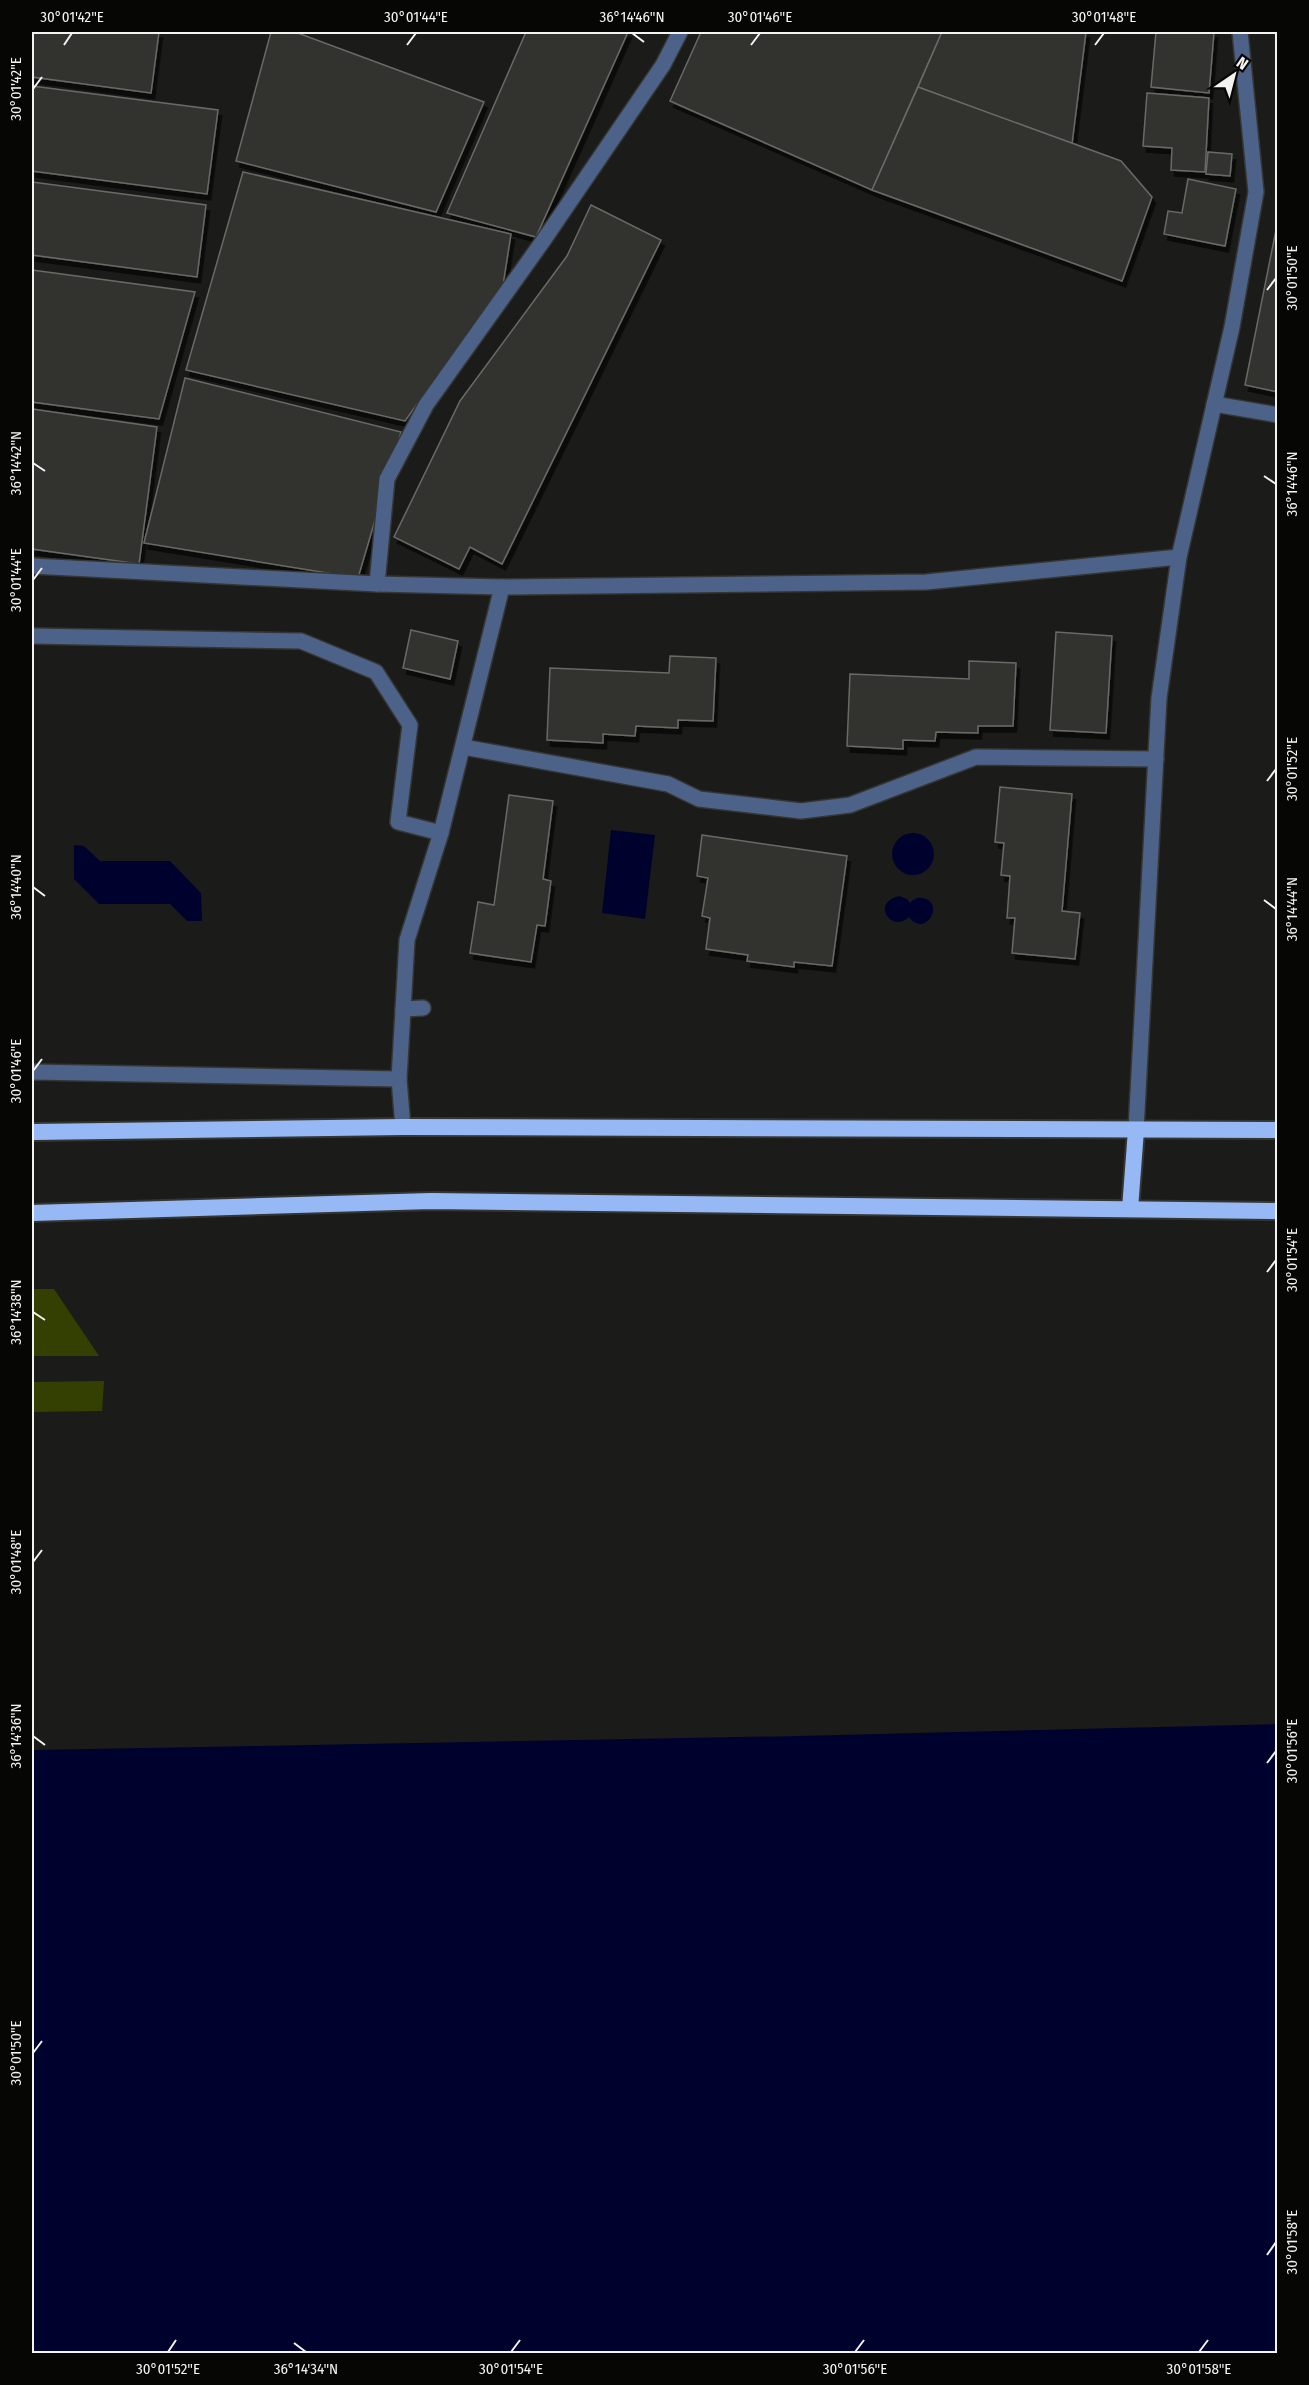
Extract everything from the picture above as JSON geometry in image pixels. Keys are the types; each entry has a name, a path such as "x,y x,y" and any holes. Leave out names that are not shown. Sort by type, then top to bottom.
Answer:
{"highway":[{"path":"32,1132 403,1127 1278,1130"},
{"path":"1130,1209 1136,1130"},
{"path":"32,1213 431,1202 1278,1211"}],"street":[{"path":"377,584 387,479 426,405 663,65 680,32"},
{"path":"1136,1130 1160,698 1179,557 1232,327 1256,192 1240,32"},
{"path":"1214,404 1278,415"},
{"path":"32,566 377,584 502,587 926,582 1179,557"},
{"path":"403,1127 399,1078 407,940 441,833 502,587"},
{"path":"32,636 301,641 376,672 410,725 398,822 441,833"},
{"path":"463,747 668,784 699,799 801,811 850,805 976,757 1156,759"},
{"path":"403,1009 423,1008"},
{"path":"32,1072 399,1078"}],"green space":[{"path":"32,1289 54,1289 99,1356 32,1356"},
{"path":"104,1381 102,1411 32,1412 32,1382"}],"water":[{"path":"611,830 655,835 645,919 602,913"},
{"path":"913,833 921,834 928,839 933,846 933,862 928,869 921,874 913,875 905,874 898,869 893,862 892,854 893,846 898,839 905,834"},
{"path":"74,845 84,846 100,861 170,861 201,893 202,921 187,921 170,904 99,904 74,879"},
{"path":"899,896 910,903 918,898 929,901 933,906 931,917 927,922 921,924 915,923 909,917 896,922 891,920 885,910 886,905 890,900"},
{"path":"1277,1724 1277,2353 32,2353 32,1750 797,1736"}],"building":[{"path":"32,32 159,32 151,93 32,77"},
{"path":"271,32 295,32 484,102 436,212 236,161"},
{"path":"526,32 628,32 536,237 447,213"},
{"path":"701,32 942,32 872,190 670,101"},
{"path":"942,32 1086,32 1072,144 918,87"},
{"path":"1156,32 1214,32 1209,93 1151,87"},
{"path":"32,86 218,110 207,194 32,171"},
{"path":"918,87 1121,161 1152,197 1122,281 872,190"},
{"path":"1147,93 1209,98 1205,172 1171,170 1172,148 1143,146"},
{"path":"1208,152 1232,154 1230,176 1206,174"},
{"path":"243,172 511,234 503,285 405,421 186,370"},
{"path":"1188,179 1236,189 1225,246 1164,234 1168,211 1182,213"},
{"path":"32,182 206,205 197,277 32,255"},
{"path":"591,205 661,240 502,564 470,547 459,569 394,537 460,401 567,256"},
{"path":"1278,220 1278,392 1245,385"},
{"path":"32,270 195,292 159,419 32,402"},
{"path":"185,378 401,432 358,578 144,543"},
{"path":"32,409 157,427 139,564 32,549"},
{"path":"411,630 458,641 450,679 403,668"},
{"path":"1056,632 1112,636 1106,733 1050,730"},
{"path":"670,656 716,658 713,721 678,720 678,728 636,726 635,736 603,734 603,743 547,740 550,668 669,673"},
{"path":"969,661 1016,663 1013,726 978,726 978,733 936,732 935,741 903,740 903,749 847,746 850,674 969,679"},
{"path":"1000,787 1072,794 1062,911 1080,913 1075,959 1012,953 1015,918 1007,918 1010,876 1001,875 1004,843 995,842"},
{"path":"509,795 553,801 543,879 551,881 545,926 537,925 531,962 470,953 478,902 494,905"},
{"path":"702,835 847,856 832,966 794,962 794,967 747,961 748,955 706,949 710,918 702,916 708,878 697,876"}]}
